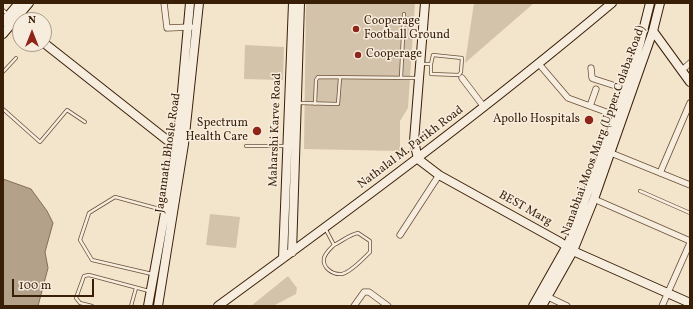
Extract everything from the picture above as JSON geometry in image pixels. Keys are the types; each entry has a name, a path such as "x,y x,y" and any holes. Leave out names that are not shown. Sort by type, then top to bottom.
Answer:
{"street":[{"path":"3,34 19,3"},
{"path":"10,18 29,3"},
{"path":"164,3 167,28 188,26 197,27"},
{"path":"148,306 166,211 180,148 190,3"},
{"name":"Jagannath Bhosle Road","path":"158,302 197,27 199,3"},
{"name":"Maharshi Karve Road","path":"283,258 293,3"},
{"name":"Maharshi Karve Road","path":"292,252 300,3"},
{"path":"418,159 414,141 425,3"},
{"name":"Nathalal M. Parikh Road","path":"218,306 418,159 540,64 612,3"},
{"name":"Nanabhai Moos Marg (Upper Colaba Road)","path":"542,306 544,295 568,246 594,199 653,31 660,3"},
{"name":"Nanabhai Moos Marg (Upper Colaba Road)","path":"568,246 617,116 640,43 648,4"},
{"path":"653,31 690,82"},
{"path":"52,49 180,148"},
{"path":"681,70 690,63"},
{"path":"540,64 568,98 617,116"},
{"path":"591,68 592,78 594,80 625,89"},
{"path":"462,78 484,107"},
{"path":"590,106 596,89"},
{"path":"660,173 690,103"},
{"path":"611,153 690,185"},
{"name":"BEST Marg","path":"418,159 439,175 568,246 669,291 690,303"},
{"path":"400,235 439,175"},
{"path":"594,199 690,242 662,306"},
{"path":"669,291 690,298"},
{"path":"354,306 364,292 370,292 388,306"},
{"path":"544,295 568,306"},
{"name":"Nanabhai Moos Marg (Upper Colaba Road)","path":"533,306 544,295"},
{"path":"158,302 163,306"}],"lane":[{"path":"401,78 404,14"},
{"path":"433,55 462,58 462,72 459,75 431,74 431,64 433,55"},
{"path":"3,72 16,58"},
{"path":"420,64 431,64"},
{"path":"316,104 317,78 419,78"},
{"path":"296,103 338,104 340,78"},
{"path":"3,109 40,142 67,110 85,122"},
{"path":"246,146 288,146"},
{"path":"640,191 690,213"},
{"path":"154,275 92,260 80,240 89,213 115,198 166,211"},
{"path":"325,228 334,245"},
{"path":"358,233 370,241 370,252 344,274 334,274 327,268 324,259 327,252 334,245 343,241 349,235 358,233"},
{"path":"92,306 80,303 76,298 84,276 151,292"},
{"path":"131,306 136,288"}],"shaded area":[{"name":"Cooperage","path":"306,3 415,3 408,108 400,121 400,151 304,149"},
{"path":"474,3 534,3 465,63"},
{"path":"245,45 284,47 283,80 244,79"},
{"path":"3,179 31,189 47,211 53,223 45,252 48,268 38,306 3,306"},
{"path":"210,214 240,217 236,248 206,245"},
{"path":"288,276 297,288 296,294 273,306 251,306"}],"place":[{"name":"Cooperage Football Ground","path":"356,29"},
{"name":"Cooperage","path":"358,55"},
{"name":"Apollo Hospitals","path":"589,120"},
{"name":"Spectrum Health Care","path":"257,131"}]}
